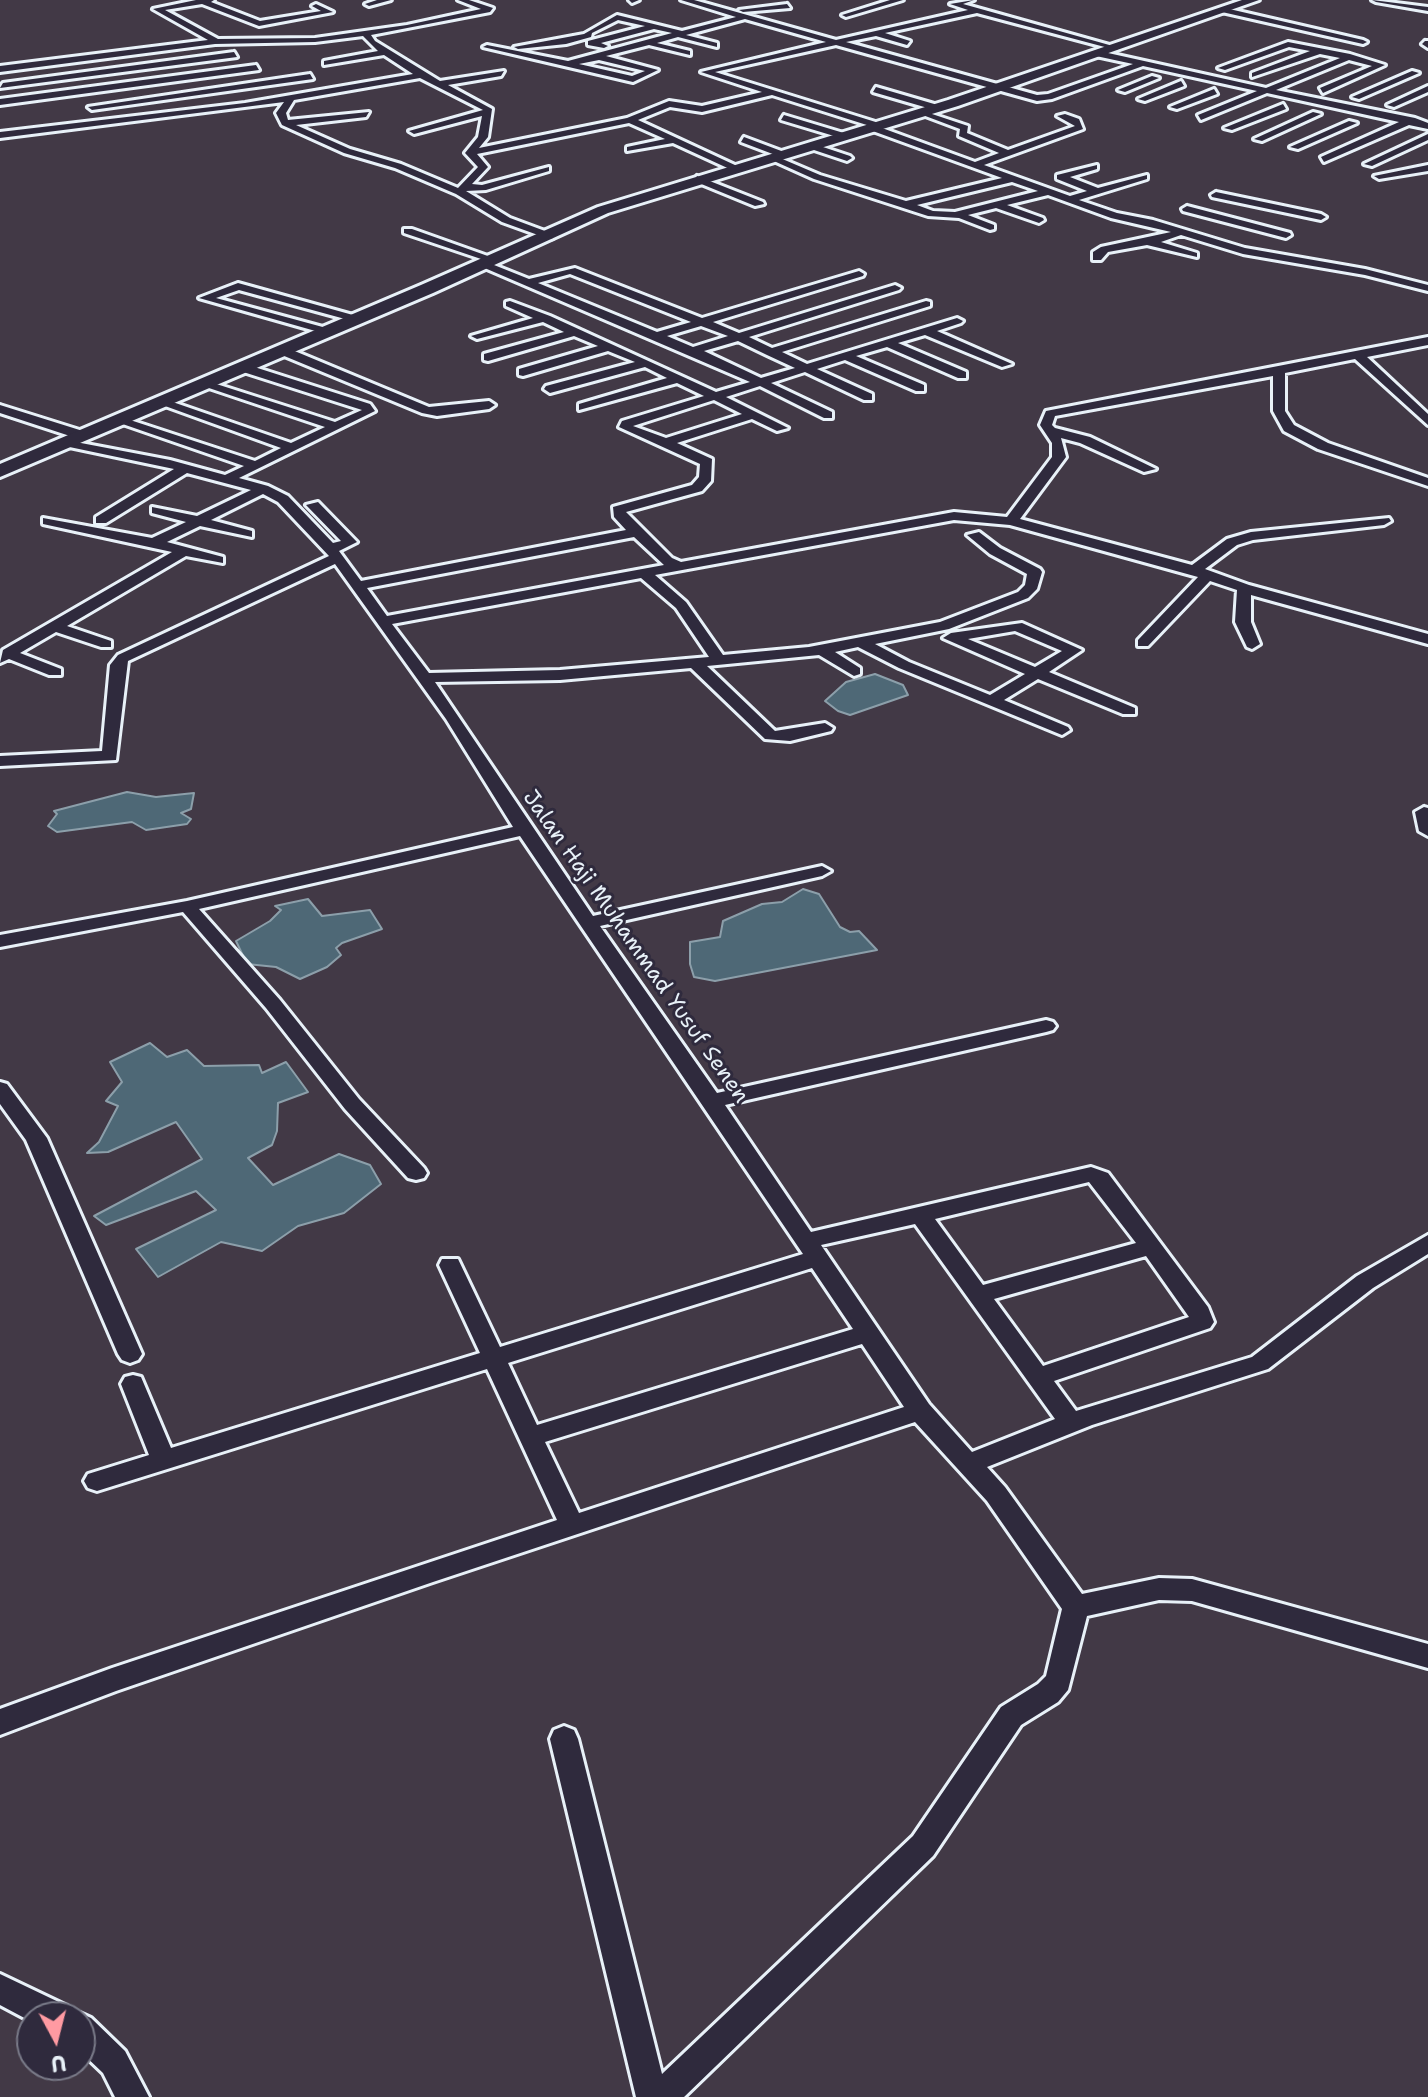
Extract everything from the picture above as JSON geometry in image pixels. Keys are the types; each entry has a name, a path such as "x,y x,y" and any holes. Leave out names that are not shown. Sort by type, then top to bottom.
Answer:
{"street":[{"path":"369,4 387,0"},
{"path":"0,69 216,41 369,38 489,9 462,0"},
{"path":"685,0 719,7 997,88 1046,98 1144,63"},
{"path":"846,15 899,0"},
{"path":"943,0 1116,48"},
{"path":"954,4 970,0"},
{"path":"0,471 489,262 603,210 876,127 948,100 997,88 1253,0"},
{"path":"290,99 256,68 216,41 157,9 207,1 259,24 329,12 316,6"},
{"path":"1371,1 1428,9"},
{"path":"719,7 750,2"},
{"path":"719,7 787,6"},
{"path":"976,10 705,72 846,116 1115,216 1149,222 1243,251 1365,272 1428,288"},
{"path":"1225,10 1363,42"},
{"path":"476,13 487,19"},
{"path":"506,51 588,35 588,32 613,17 656,26 714,45"},
{"path":"568,64 746,17"},
{"path":"1287,23 1281,28 1298,33"},
{"path":"539,57 656,26"},
{"path":"876,33 907,43"},
{"path":"369,38 421,75 485,105 488,112 483,137 470,153"},
{"path":"591,43 659,60"},
{"path":"650,43 687,53"},
{"path":"83,44 99,56"},
{"path":"1222,68 1285,45 1321,50 1428,76"},
{"path":"327,63 385,47"},
{"path":"487,47 633,79 654,70 595,57"},
{"path":"1255,75 1321,50"},
{"path":"1099,54 1428,126"},
{"path":"3,86 234,55"},
{"path":"1201,117 1350,57"},
{"path":"1181,71 1205,64 1416,110"},
{"path":"1323,90 1381,65"},
{"path":"0,102 256,68"},
{"path":"1122,71 1388,130"},
{"path":"265,76 293,72"},
{"path":"438,84 501,73"},
{"path":"1356,97 1415,73"},
{"path":"0,135 290,99 421,75"},
{"path":"92,107 310,77"},
{"path":"939,83 960,77"},
{"path":"1122,90 1155,78"},
{"path":"1142,99 1181,84"},
{"path":"1391,105 1428,89"},
{"path":"340,90 355,98"},
{"path":"876,90 948,100"},
{"path":"1174,107 1214,92"},
{"path":"470,153 630,120 669,104 706,109 771,93"},
{"path":"290,99 281,113 285,123 347,151 462,189 506,220 549,236"},
{"path":"948,100 966,129 962,134 1009,154"},
{"path":"1229,128 1283,107"},
{"path":"846,116 871,108"},
{"path":"414,131 488,112"},
{"path":"1324,159 1428,113"},
{"path":"285,123 366,114"},
{"path":"975,165 1080,127 1076,121 1062,116"},
{"path":"1259,139 1326,117"},
{"path":"784,118 844,136"},
{"path":"630,120 734,168"},
{"path":"1295,147 1352,123"},
{"path":"1369,164 1427,139"},
{"path":"744,140 817,177 932,214 958,215 990,227"},
{"path":"630,149 671,141"},
{"path":"811,146 847,158"},
{"path":"462,189 483,167 470,153"},
{"path":"1094,167 1060,177 1100,192"},
{"path":"1379,176 1428,168"},
{"path":"462,189 482,188 546,169"},
{"path":"1402,172 1428,176"},
{"path":"1067,200 1144,177"},
{"path":"697,179 759,204"},
{"path":"906,204 1011,179"},
{"path":"1149,222 1244,187"},
{"path":"958,215 1047,192"},
{"path":"1216,195 1321,217"},
{"path":"995,204 1039,220"},
{"path":"1177,213 1286,235"},
{"path":"408,231 489,262 693,351 828,415"},
{"path":"1097,258 1098,252 1105,249 1168,238 1181,231"},
{"path":"1149,242 1193,255"},
{"path":"529,282 571,270 702,321 868,397"},
{"path":"643,340 859,274"},
{"path":"326,331 205,298 238,286 356,319"},
{"path":"693,351 895,288"},
{"path":"793,295 901,339"},
{"path":"623,301 636,297"},
{"path":"510,304 680,378 782,428"},
{"path":"771,352 926,304"},
{"path":"477,336 610,305"},
{"path":"681,567 667,561 621,517 621,508 677,496 697,488 706,478 707,462 624,426 957,321"},
{"path":"927,331 1006,364"},
{"path":"488,357 576,332"},
{"path":"1011,521 1059,457 1058,443 1046,425 1050,414 1428,341"},
{"path":"888,343 962,375"},
{"path":"523,372 629,344"},
{"path":"281,350 426,410 437,412 489,405"},
{"path":"846,356 920,388"},
{"path":"1359,356 1428,421"},
{"path":"550,389 646,363"},
{"path":"229,478 369,409 241,367"},
{"path":"1279,371 1279,411 1289,428 1323,446 1428,482"},
{"path":"583,407 680,378"},
{"path":"203,384 334,426"},
{"path":"160,402 290,447"},
{"name":"Jalan Haji Muhammad Yusuf Senen","path":"0,409 73,438 263,489 283,499 334,553 424,678 920,1411 970,1463 1076,1607"},
{"path":"666,442 754,414"},
{"path":"117,420 255,465"},
{"path":"1050,431 1085,440 1149,469"},
{"path":"101,520 185,468"},
{"path":"154,543 263,489"},
{"path":"0,761 110,756 118,665 123,658 334,553 350,542 313,505"},
{"path":"157,510 247,534"},
{"path":"382,621 646,575 944,516 1011,521 1201,572 1244,588 1428,639"},
{"path":"48,521 218,560"},
{"path":"1143,643 1201,572 1232,542 1251,536 1384,521"},
{"path":"357,586 637,532"},
{"path":"424,678 560,675 822,650 929,629 1023,595 1032,586 1035,572 995,551 974,535"},
{"path":"4,656 184,551"},
{"path":"646,575 681,605 718,659"},
{"path":"1244,588 1243,622 1252,644"},
{"path":"951,638 1017,626 1074,650 993,700"},
{"path":"56,627 106,644"},
{"path":"929,629 1129,711"},
{"path":"862,643 904,665 1062,730"},
{"path":"822,650 854,671"},
{"path":"4,656 55,672"},
{"path":"693,661 771,736 790,736 825,728"},
{"path":"1424,812 1428,831"},
{"path":"0,941 187,906 524,830"},
{"path":"589,923 822,871"},
{"path":"187,906 273,1004 352,1104 416,1173"},
{"path":"712,1101 1046,1026"},
{"path":"0,1089 36,1138 130,1354"},
{"path":"97,1481 494,1358 920,1215 1091,1174 1100,1178 1200,1313 1202,1322 1038,1377"},
{"path":"920,1215 1071,1423"},
{"path":"970,1463 1071,1423 1260,1363 1365,1282 1428,1243"},
{"path":"979,1295 1151,1247"},
{"path":"450,1265 573,1527"},
{"path":"531,1437 868,1333"},
{"path":"133,1384 164,1461"},
{"path":"0,1722 126,1675 920,1411"},
{"path":"661,2097 923,1846 1011,1716 1048,1693 1058,1681 1076,1607 1159,1589 1192,1590 1428,1656"},
{"path":"564,1739 652,2097"},
{"path":"0,1989 24,2001"},
{"path":"96,2045 114,2062 133,2097"}],"water":[{"path":"875,674 903,685 908,695 850,715 825,701 846,682"},
{"path":"127,792 156,797 194,793 191,809 181,813 191,819 187,824 146,830 132,822 57,832 48,826 57,814 54,811"},
{"path":"803,889 819,894 840,927 850,932 859,931 877,950 715,981 694,977 690,964 690,942 720,937 723,921 762,904 782,902"},
{"path":"308,899 322,916 370,910 382,929 342,943 336,948 341,955 327,967 300,979 276,967 247,964 236,941 270,921 281,910 275,906"},
{"path":"150,1043 167,1057 187,1050 204,1066 259,1065 262,1073 286,1062 308,1092 278,1103 277,1131 272,1145 248,1158 273,1185 339,1154 370,1165 381,1184 344,1213 298,1226 262,1251 221,1242 158,1277 136,1249 216,1210 196,1191 106,1225 94,1216 202,1159 176,1122 108,1152 87,1153 99,1142 118,1106 106,1101 122,1082 110,1062"}]}
